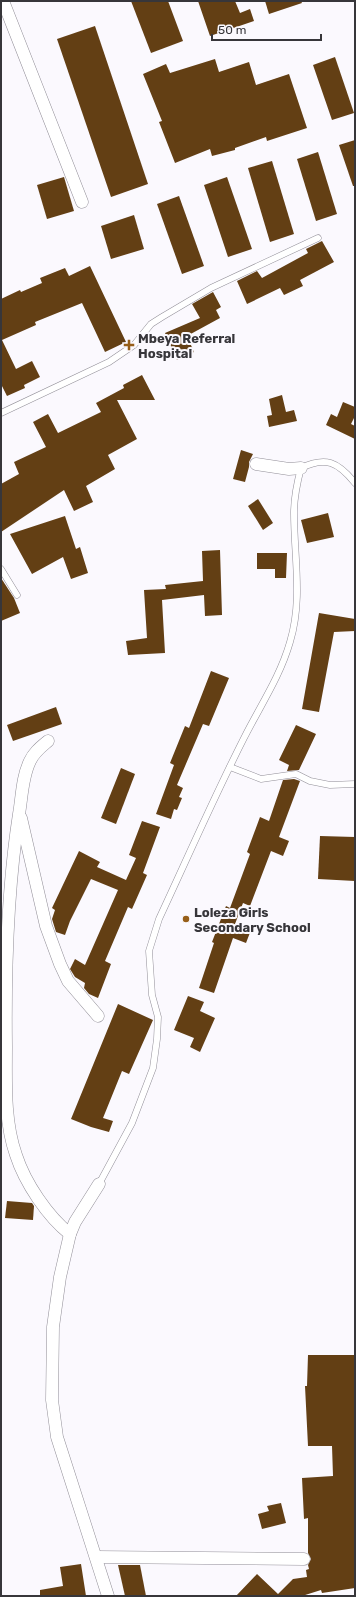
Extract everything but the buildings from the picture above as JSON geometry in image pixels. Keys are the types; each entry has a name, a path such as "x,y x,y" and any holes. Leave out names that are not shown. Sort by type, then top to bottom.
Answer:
{"street":[{"path":"3,1 82,202"},
{"path":"256,464 289,469 301,468"},
{"path":"48,741 35,753 30,761 23,784 16,834 7,934 6,1093 11,1135 16,1156 39,1200 56,1221 70,1234"},
{"path":"19,812 46,926 52,943 68,981 98,1016"},
{"path":"99,1184 75,1222 70,1234 60,1277 53,1327 52,1400 57,1437 108,1596"},
{"path":"96,1557 304,1559"}],"lane":[{"path":"1,413 123,354 134,345 151,324 162,316 211,288 318,238"},
{"path":"99,1184 132,1123 153,1068 158,1017 152,995 150,951 159,919 244,737 268,694 290,642 297,609 298,583 294,512 296,486 301,468 324,460 336,464 355,483"},
{"path":"1,569 17,595"},
{"path":"230,767 261,779 296,774 310,781 330,785 355,784"}],"place":[{"name":"Mbeya Referral Hospital","path":"129,345"},
{"name":"Loleza Girls Secondary School","path":"186,919"}]}
